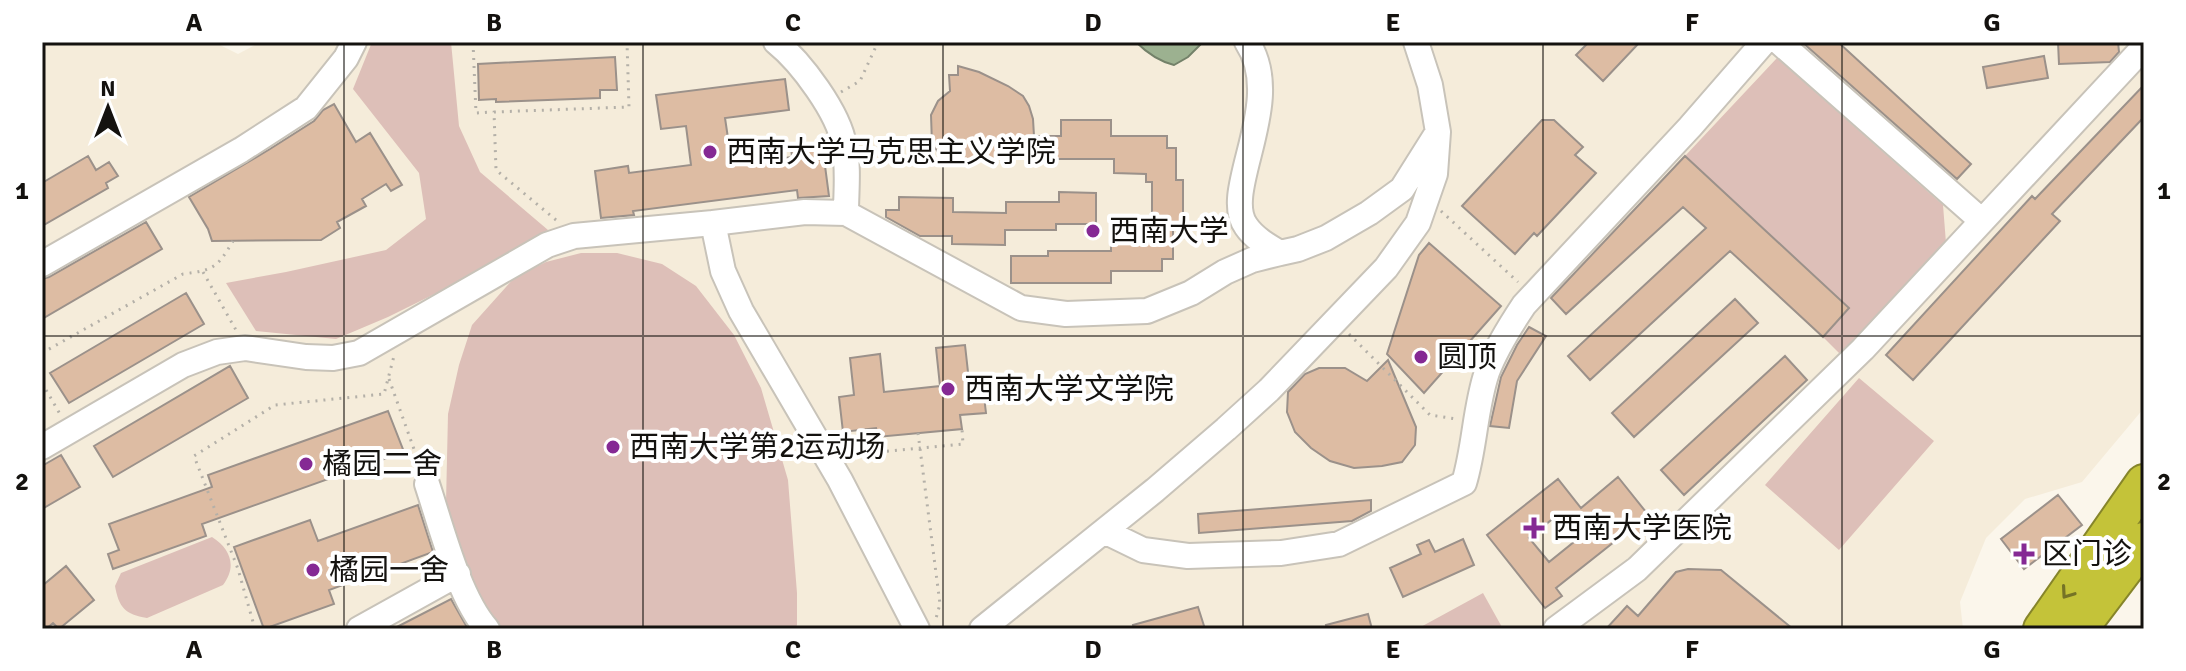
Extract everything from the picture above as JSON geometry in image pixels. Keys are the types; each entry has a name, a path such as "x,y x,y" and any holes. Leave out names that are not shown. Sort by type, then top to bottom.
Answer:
{"highway":[{"path":"2042,629 2144,483"},
{"path":"2079,629 2141,553"}],"street":[{"path":"42,264 241,150 306,108 346,58 354,42"},
{"path":"776,42 812,82 844,142 846,213"},
{"path":"1247,42 1256,55 1262,91 1256,133 1239,204 1244,225 1280,253"},
{"path":"982,629 1190,460 1269,390 1386,268 1418,223 1435,174 1438,132 1430,85 1416,42"},
{"path":"1104,531 1143,550 1188,556 1281,553 1339,544 1464,483 1472,458 1487,372 1505,333 1532,295 1690,127 1764,42"},
{"path":"1779,42 1982,221"},
{"path":"1556,629 1646,561 1863,349 2144,47"},
{"path":"42,447 183,365 217,352 245,348 333,358 359,353 547,245 574,236 805,212 846,213 1021,308 1066,314 1147,311 1191,293 1252,260 1298,249 1326,238 1369,213 1402,189 1438,132"},
{"path":"713,223 723,271 741,311 840,480 917,629"},
{"path":"427,484 464,591 478,620 487,629"},
{"path":"2096,552 2141,553"},
{"path":"359,629 458,574"}],"path":[{"path":"473,42 476,113 629,107 627,42"},
{"path":"825,103 860,81 878,42"},
{"path":"494,112 496,170 574,236"},
{"path":"1427,198 1532,295"},
{"path":"42,353 183,274 203,272 220,264 233,241"},
{"path":"203,272 245,348"},
{"path":"255,629 238,569 194,456 275,405 384,394 402,329"},
{"path":"1364,350 1430,415 1477,422"},
{"path":"389,378 427,484"},
{"path":"42,383 71,430"},
{"path":"877,437 878,452 963,444 962,429"},
{"path":"918,433 940,604 933,629"}],"shaded area":[{"name":"西南大学","path":"42,42 214,42 238,54 261,42 2144,42 2144,408 2082,482 2025,499 1986,538 1960,602 1963,629 42,629"},
{"path":"372,42 451,42 459,126 480,172 548,230 469,277 336,339 256,331 226,283 386,250 426,219 419,173 353,89"},
{"path":"1136,42 1203,42 1188,57 1174,65 1153,56"},
{"path":"1777,58 1943,205 1946,243 1848,350 1840,354 1823,337 1849,308 1685,156"},
{"name":"西南大学第2运动场","path":"581,253 617,253 662,264 696,286 734,335 761,388 788,480 797,593 795,629 498,629 487,616 459,549 446,503 448,414 459,365 472,325 515,277 546,262"},
{"path":"1859,378 1934,441 1839,550 1765,485"},
{"path":"212,537 224,547 230,559 230,572 223,585 147,618 128,612 121,605 115,586 121,573"},
{"path":"1483,593 1503,629 1417,629"}],"building":[{"path":"1589,42 1640,42 1603,81 1576,55"},
{"path":"1802,42 1838,42 1971,164 1957,179"},
{"path":"2058,42 2118,42 2119,52 2110,62 2059,64"},
{"path":"2044,56 2048,78 1987,88 1983,67"},
{"path":"615,57 617,90 600,90 600,98 479,100 478,64"},
{"path":"958,66 979,72 1023,96 1033,119 1034,136 1061,136 1061,120 1111,120 1111,136 1167,136 1167,148 1176,148 1176,180 1183,180 1183,230 1173,230 1173,259 1162,259 1162,271 1111,271 1111,283 1011,283 1011,256 1048,256 1048,251 1111,251 1111,239 1152,239 1152,182 1146,182 1146,174 1114,173 1114,159 955,159 938,152 932,144 931,115 938,101 950,91 949,75 958,75"},
{"name":"西南大学马克思主义学院","path":"785,79 789,110 725,118 732,165 792,157 791,147 822,143 829,196 798,198 797,190 633,211 634,215 601,218 595,171 628,166 629,173 691,165 686,126 661,129 656,95"},
{"path":"2144,85 2144,117 2052,214 2060,221 1913,380 1886,355 2032,196 2035,199"},
{"path":"334,104 356,142 370,133 402,185 391,191 386,184 362,199 366,206 337,222 340,228 321,240 212,241 189,197 314,121 323,110"},
{"path":"1542,120 1554,120 1583,147 1575,155 1596,173 1537,236 1534,233 1515,254 1462,206"},
{"path":"88,156 96,170 109,162 118,176 106,183 108,188 42,226 42,183"},
{"path":"1685,156 1849,308 1823,337 1730,251 1590,380 1568,356 1706,228 1683,207 1566,314 1551,298"},
{"path":"1059,192 1096,193 1096,224 1056,224 1056,230 1005,230 1005,245 952,244 952,236 920,236 886,217 886,210 899,210 899,197 953,198 953,212 1006,213 1006,202 1059,202"},
{"path":"146,222 162,249 42,319 42,279"},
{"path":"1429,243 1501,306 1424,393 1387,354 1419,255"},
{"path":"186,293 204,324 69,403 50,373"},
{"path":"1735,299 1758,323 1634,437 1612,413"},
{"path":"1529,327 1546,336 1517,381 1509,428 1490,426 1501,377"},
{"name":"西南大学文学院","path":"965,345 969,381 982,380 986,413 960,415 962,429 877,437 876,428 843,432 839,397 854,395 850,358 880,354 884,392 940,386 936,348"},
{"path":"1785,356 1807,380 1684,495 1661,470"},
{"path":"1388,360 1416,427 1415,445 1402,462 1354,468 1330,461 1295,432 1287,412 1288,392 1305,374 1319,368 1345,368 1367,381"},
{"path":"230,366 248,398 113,477 94,446"},
{"name":"橘园二舍","path":"388,411 404,452 202,524 206,536 113,569 108,554 119,550 109,524 212,487 208,475"},
{"path":"61,455 80,487 42,509 42,466"},
{"name":"西南大学医院","path":"1618,477 1654,522 1638,535 1633,527 1556,588 1562,596 1545,608 1487,535 1558,479 1581,508","holes":["1555,517 1575,541 1549,562 1529,538"]},
{"path":"2058,495 2082,525 2024,569 2001,539"},
{"path":"1371,500 1371,511 1352,521 1199,533 1198,514"},
{"name":"橘园一舍","path":"418,505 433,552 329,590 334,604 264,629 234,547 310,520 318,541"},
{"path":"1463,539 1474,565 1403,597 1390,568 1421,554 1417,545 1429,540 1435,552"},
{"path":"66,566 94,600 59,629 53,623 42,629 42,586"},
{"path":"1688,569 1721,570 1793,629 1606,629 1627,606 1638,616 1676,572"},
{"path":"451,599 468,629 393,629"},
{"path":"1198,607 1205,629 1134,629 1133,625"},
{"path":"1368,614 1372,629 1327,629 1326,625"}],"place":[{"name":"西南大学马克思主义学院","path":"710,152"},
{"name":"西南大学","path":"1093,231"},
{"name":"圆顶","path":"1421,357"},
{"name":"西南大学文学院","path":"948,389"},
{"name":"西南大学第2运动场","path":"613,447"},
{"name":"橘园二舍","path":"306,464"},
{"name":"西南大学医院","path":"1534,528"},
{"name":"区门诊","path":"2024,554"},
{"name":"橘园一舍","path":"313,570"}]}
